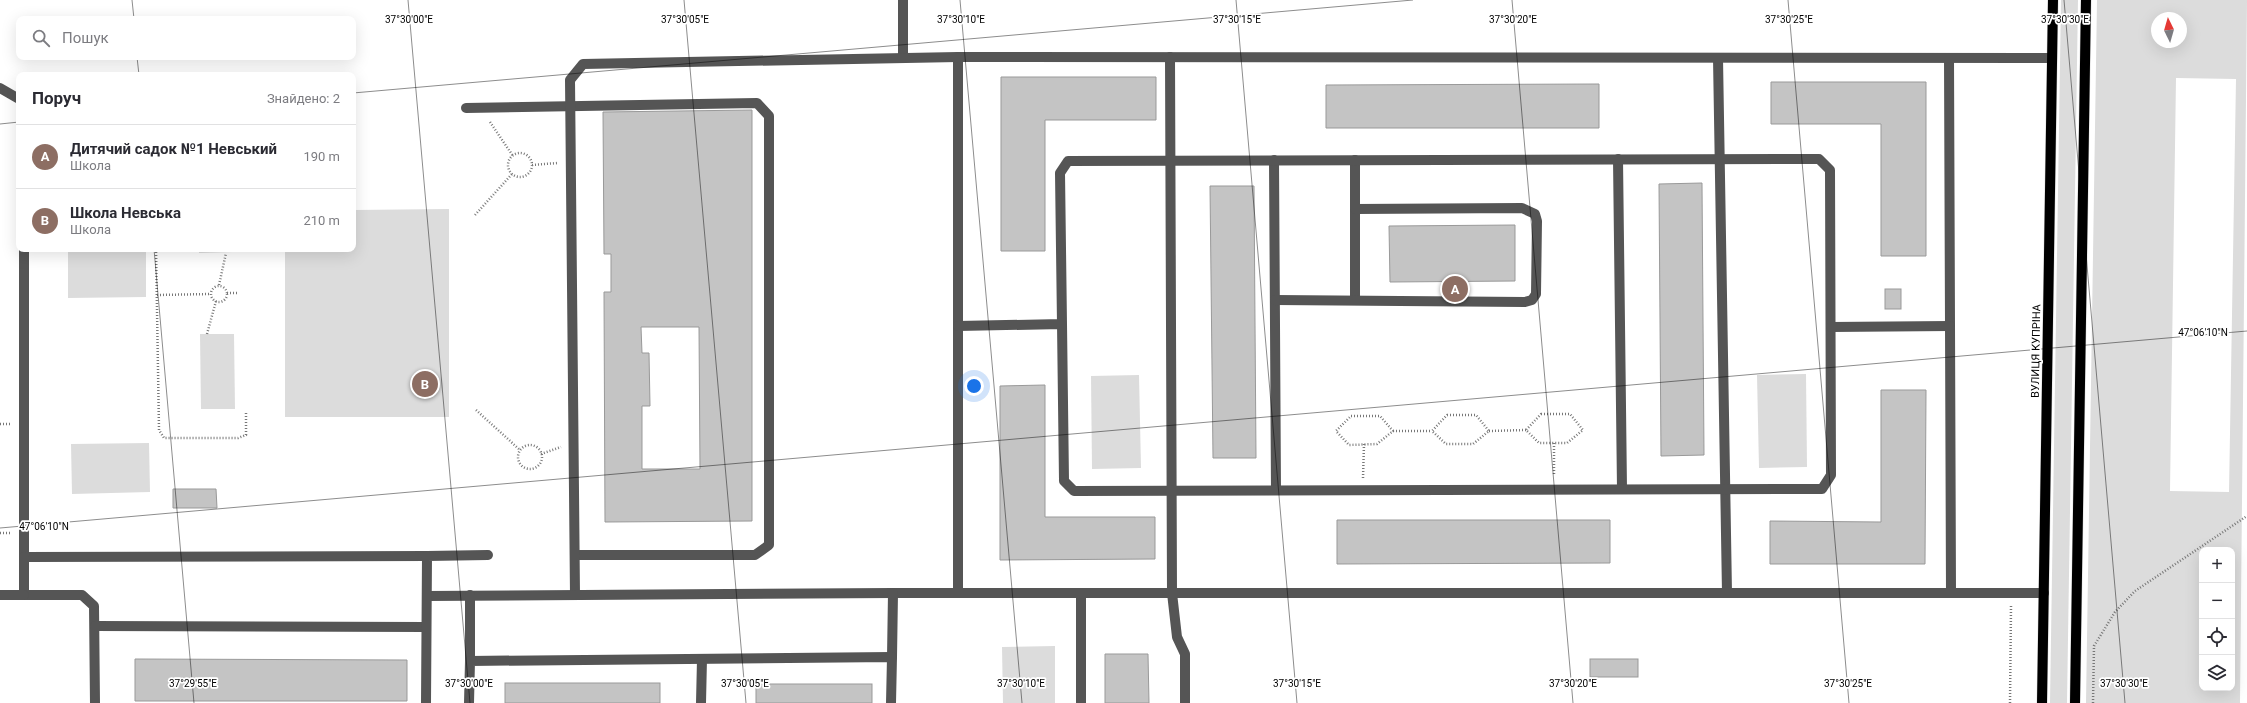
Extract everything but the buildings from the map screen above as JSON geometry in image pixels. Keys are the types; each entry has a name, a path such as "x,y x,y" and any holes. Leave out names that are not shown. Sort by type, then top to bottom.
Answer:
{"main road":[{"name":"ВУЛИЦЯ КУПРІНА","path":"2042,703 2053,0"},
{"path":"2075,703 2086,0"}],"lane":[{"path":"903,0 903,58"},
{"path":"1170,57 1172,593 1177,637 1185,654 1186,703"},
{"path":"575,595 570,80 583,64 903,58 2052,58"},
{"path":"958,58 958,593"},
{"path":"1718,58 1727,593"},
{"path":"1949,58 1951,593"},
{"path":"0,88 10,92 16,97"},
{"path":"466,108 757,103 769,116 769,545 755,555 575,555"},
{"path":"1819,158 1830,170 1831,474 1822,488 1074,491 1064,481 1060,173 1068,161 1170,161 1819,158"},
{"path":"1618,159 1622,489"},
{"path":"1274,160 1276,490"},
{"path":"1354,160 1356,300"},
{"path":"1275,300 1525,302 1532,300 1538,287 1537,221 1535,214 1522,208 1355,209"},
{"path":"24,252 24,595"},
{"path":"958,326 1062,324"},
{"path":"1831,327 1950,326"},
{"path":"24,557 488,555"},
{"path":"426,703 427,556"},
{"path":"427,596 893,593 2044,593"},
{"path":"891,703 893,593"},
{"path":"1081,593 1081,703"},
{"path":"0,595 82,595 94,606 95,703"},
{"path":"469,703 470,595"},
{"path":"95,626 426,627"},
{"path":"470,661 892,657"},
{"path":"701,703 702,659"}],"path":[{"path":"481,108 513,156"},
{"path":"517,154 525,154 531,159 531,171 526,176 518,177 512,174 508,166 513,156 517,154"},
{"path":"532,165 571,163"},
{"path":"475,215 512,174"},
{"path":"156,252 159,430 164,438 238,438 246,435 246,412"},
{"path":"219,286 226,253"},
{"path":"211,294 213,288 219,286 225,288 227,293 224,300 216,301"},
{"path":"227,293 236,293"},
{"path":"157,295 211,294"},
{"path":"211,294 216,301"},
{"path":"207,334 216,301"},
{"path":"476,410 520,450"},
{"path":"1393,432 1380,416 1351,416 1336,432 1349,445 1377,444 1393,432 1432,431 1446,444 1473,444 1489,431 1526,430 1541,414 1570,414 1583,430 1567,443 1539,443 1526,430"},
{"path":"1432,431 1447,415 1476,415 1489,431"},
{"path":"541,454 573,443"},
{"path":"1554,443 1554,490"},
{"path":"1362,490 1364,444"},
{"path":"532,445 538,449 541,454 541,460 537,466 526,469 518,461 520,450 524,446 532,445"},
{"path":"2094,703 2094,646 2123,601 2135,591 2247,516"},
{"path":"2010,703 2011,593"}],"shaded area":[{"path":"2061,0 2078,0 2067,703 2050,703"},
{"path":"2097,0 2247,0 2240,703 2086,703","holes":["2176,78 2236,79 2229,492 2170,491"]},
{"path":"449,209 449,417 285,417 285,252 356,252 356,210"},
{"path":"68,252 146,252 146,297 68,298"},
{"path":"199,252 233,252 199,253"},
{"path":"200,334 234,334 235,409 201,409"},
{"path":"1806,374 1807,467 1759,468 1757,375"},
{"path":"1139,375 1141,468 1092,469 1091,376"},
{"path":"149,443 150,492 72,494 71,444"},
{"path":"1055,646 1055,703 1003,703 1002,647"}],"place":[{"name":"Дитячий садок №1 Невський","path":"1455,289"},
{"name":"Школа Невська","path":"425,384"}]}
